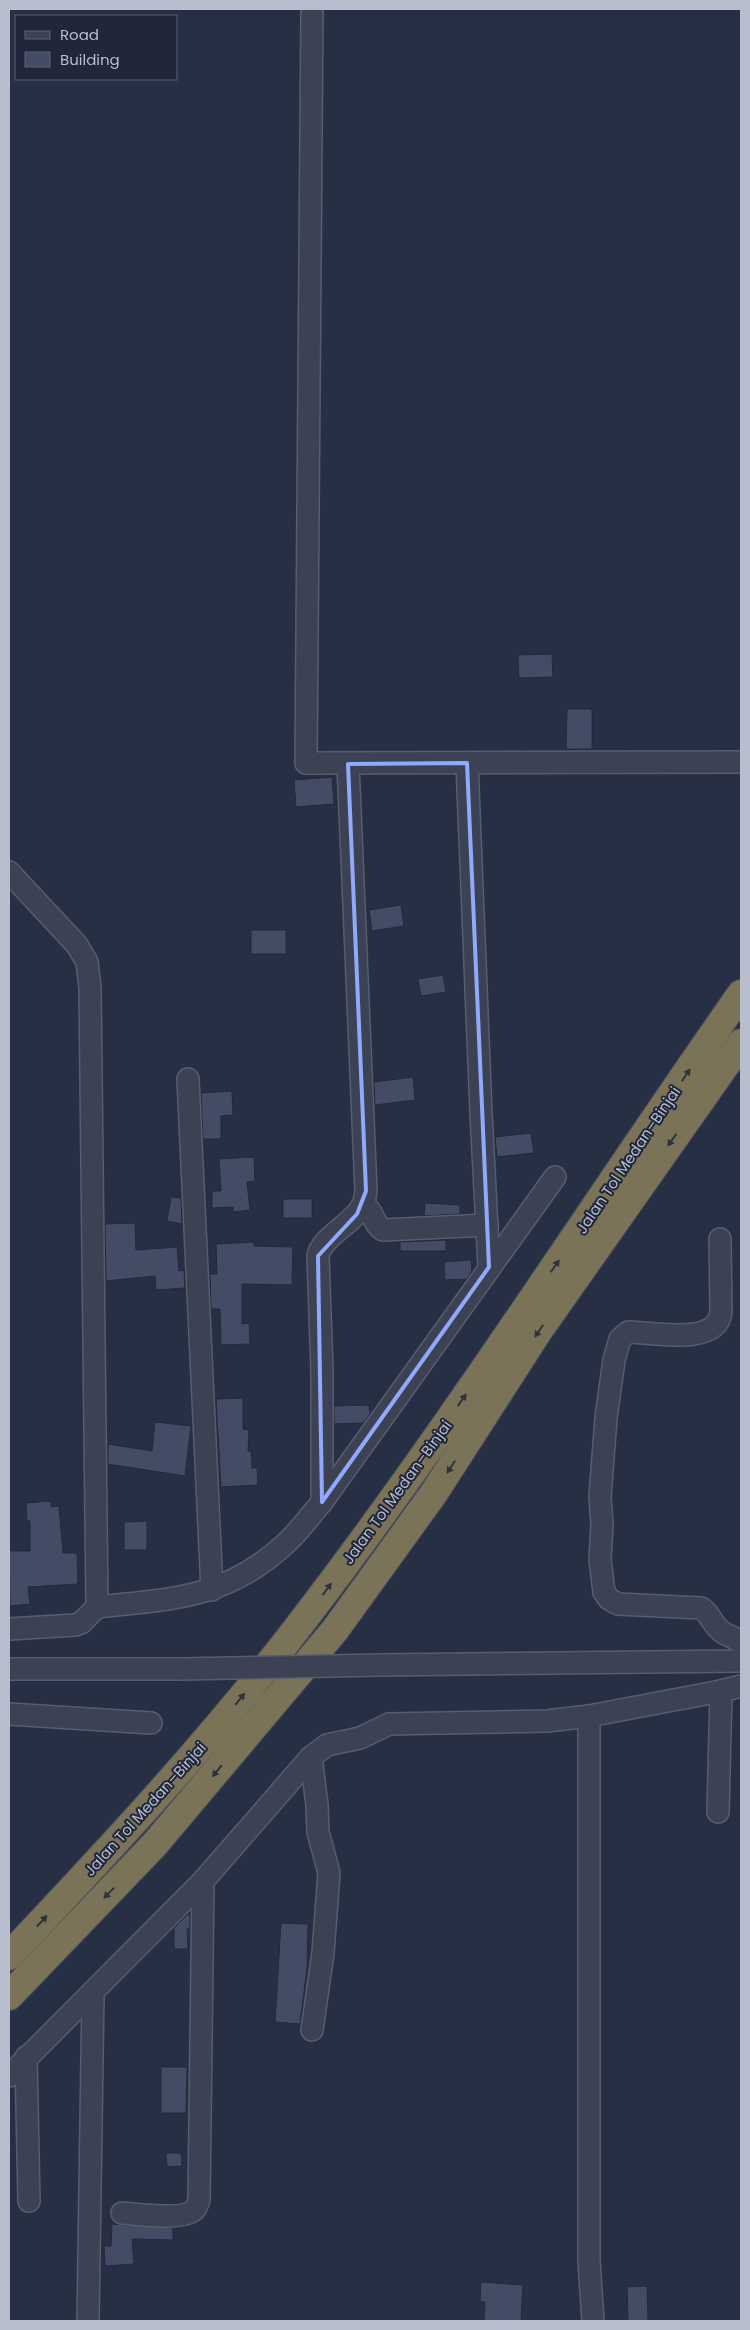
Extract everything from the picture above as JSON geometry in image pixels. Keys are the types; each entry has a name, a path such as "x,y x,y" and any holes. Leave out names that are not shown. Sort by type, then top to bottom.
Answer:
{"highway":[{"name":"Jalan Tol Medan–Binjai","path":"9,1956 135,1823 209,1737 298,1628 411,1474 741,994"},
{"name":"Jalan Tol Medan–Binjai","path":"9,1996 155,1844 335,1630 434,1493 539,1330 741,1043"}],"street":[{"path":"312,9 306,763 738,762"},
{"path":"467,763 489,1267"},
{"path":"322,1502 322,1371 318,1256 321,1249 357,1214 363,1205 367,1168 356,980 348,764"},
{"path":"9,872 77,945 87,962 90,987 97,1607"},
{"path":"188,1079 212,1590"},
{"path":"9,1629 75,1625 81,1623 97,1607 180,1599 212,1590 231,1582 266,1560 286,1544 322,1502 555,1177"},
{"path":"363,1205 371,1211 375,1223 383,1230 487,1225"},
{"path":"720,1239 721,1312 720,1319 715,1326 699,1334 628,1332 622,1336 616,1346 606,1418 600,1497 602,1524 600,1560 604,1592 609,1599 618,1604 701,1608 705,1610 719,1630 733,1635 741,1643"},
{"path":"9,1669 181,1669 741,1661"},
{"path":"9,2076 203,1881 311,1758 327,1745 360,1738 389,1724 517,1723 589,1716 731,1688 718,1812"},
{"path":"9,1714 150,1723"},
{"path":"589,1716 589,2261 593,2321"},
{"path":"311,1758 317,1805 318,1832 329,1873 323,1953 312,2030"},
{"path":"122,2214 176,2216 188,2214 195,2210 199,2200 203,1881"},
{"path":"88,2321 93,1992"},
{"path":"26,2058 29,2201"}],"highlighted area":[{"path":"467,763 489,1267 322,1502 318,1256 357,1214 366,1191 348,764"}],"building":[{"path":"552,654 553,677 519,678 518,655"},
{"path":"567,709 592,709 592,749 566,749"},
{"path":"332,777 334,804 296,807 294,780"},
{"path":"401,905 404,926 372,931 369,910"},
{"path":"251,930 286,930 286,954 251,954"},
{"path":"443,975 446,992 421,996 418,979"},
{"path":"413,1077 415,1100 375,1105 374,1082"},
{"path":"232,1091 233,1115 221,1116 221,1139 203,1139 201,1093"},
{"path":"531,1133 534,1153 497,1157 495,1137"},
{"path":"254,1157 255,1181 247,1182 250,1210 233,1212 233,1207 212,1208 212,1191 221,1191 219,1159"},
{"path":"171,1197 181,1198 182,1224 167,1221"},
{"path":"283,1199 312,1199 312,1218 283,1218"},
{"path":"425,1203 460,1205 460,1214 424,1216"},
{"path":"135,1223 136,1250 177,1247 179,1271 184,1270 185,1288 156,1290 155,1276 106,1281 105,1224"},
{"path":"446,1240 446,1251 400,1251 400,1242"},
{"path":"254,1242 254,1246 293,1247 292,1285 242,1284 242,1324 249,1323 250,1344 221,1345 220,1309 211,1309 210,1274 217,1274 216,1244"},
{"path":"471,1260 472,1271 467,1279 445,1280 444,1262"},
{"path":"243,1398 243,1429 249,1430 248,1451 251,1451 252,1468 257,1468 258,1485 221,1487 216,1399"},
{"path":"369,1405 370,1414 363,1423 334,1424 334,1406"},
{"path":"155,1422 191,1426 185,1476 108,1464 108,1444 152,1451"},
{"path":"51,1501 51,1507 59,1506 63,1553 77,1553 78,1584 28,1587 30,1604 10,1606 9,1551 30,1551 30,1521 27,1521 26,1503"},
{"path":"147,1521 147,1550 124,1550 124,1522"},
{"path":"190,1914 190,1929 187,1929 188,1949 174,1949 174,1928"},
{"path":"281,1923 308,1924 307,1968 300,2024 275,2022"},
{"path":"161,2067 187,2067 186,2113 161,2113"},
{"path":"166,2153 181,2153 182,2166 167,2167"},
{"path":"112,2224 173,2228 173,2240 132,2239 134,2264 105,2266 104,2246 111,2246"},
{"path":"481,2282 523,2285 521,2321 484,2321 485,2302 480,2302"},
{"path":"647,2286 648,2321 628,2321 627,2287"}]}
